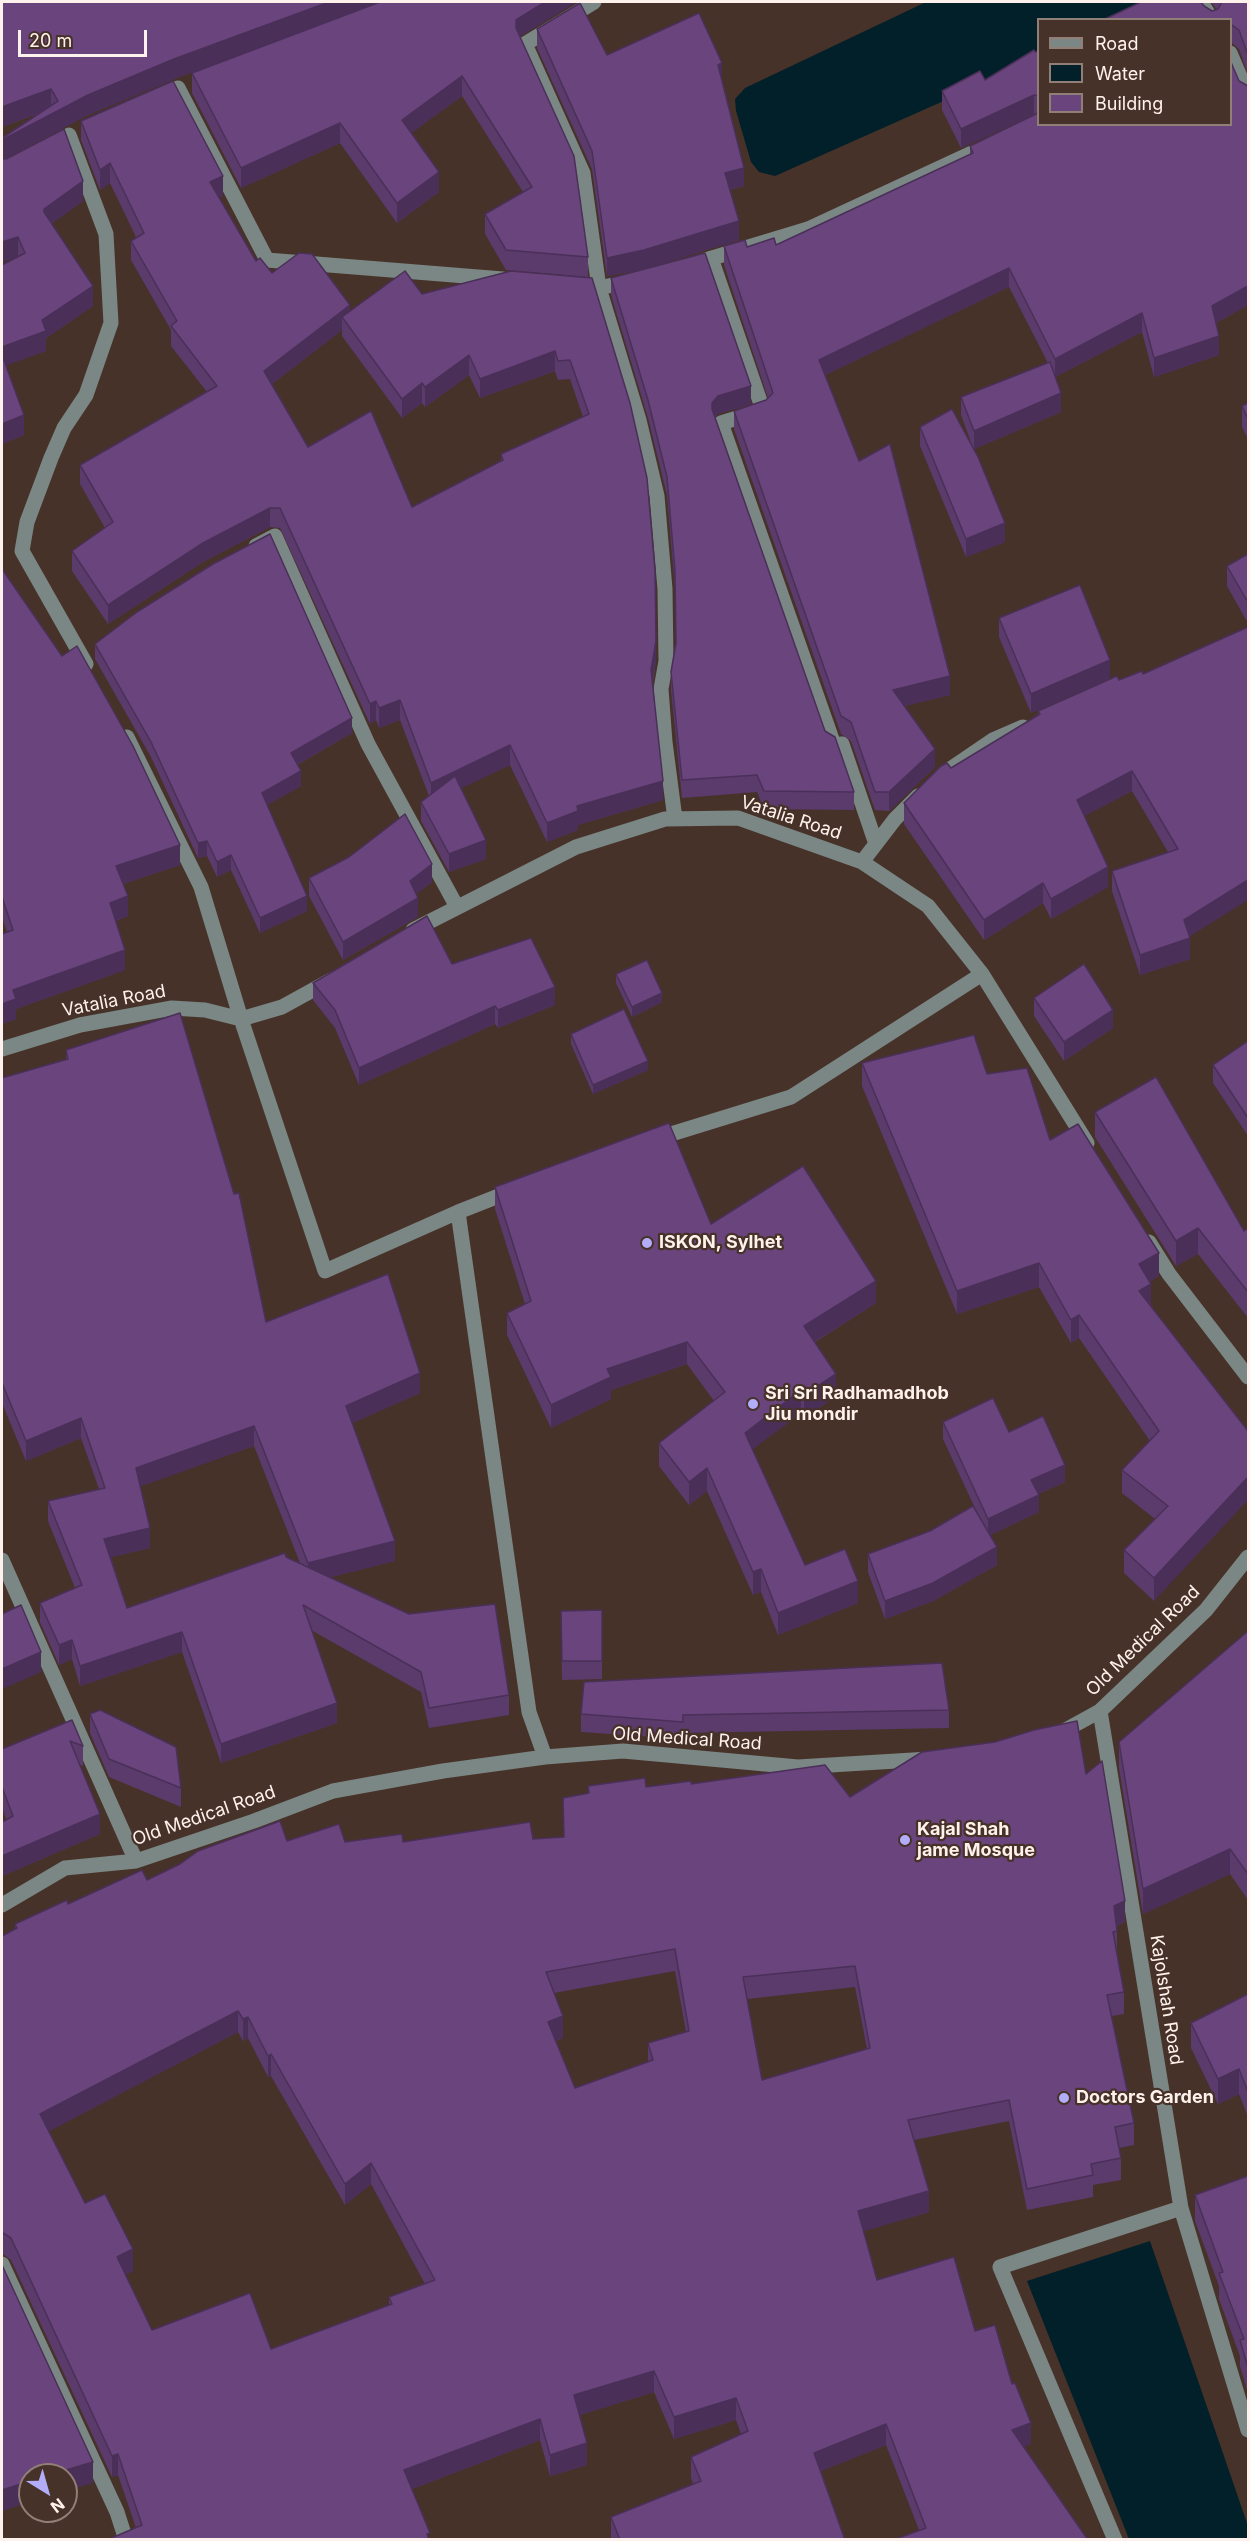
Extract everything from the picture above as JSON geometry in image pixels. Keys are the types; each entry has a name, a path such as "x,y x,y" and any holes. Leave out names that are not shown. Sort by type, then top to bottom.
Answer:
{"street":[{"path":"594,2 525,44 583,173 599,288 639,420 657,496 665,590 666,661 661,689 664,742 675,819"},
{"path":"1201,2 1211,18"},
{"path":"1232,58 1248,95"},
{"path":"178,88 267,260 519,281"},
{"path":"84,127 64,137 106,234 111,322 86,395 64,428 51,458 27,522 22,551 93,675"},
{"path":"679,268 808,229 1007,137"},
{"path":"711,258 763,410 721,423 834,746 842,744 876,844"},
{"path":"565,285 599,288 646,278"},
{"path":"246,551 275,536 368,744 458,907"},
{"path":"82,656 98,644"},
{"path":"862,862 895,819 935,779 993,740 1035,722"},
{"path":"120,723 141,761 201,887 240,1019 325,1271 458,1212 533,1183"},
{"name":"Vatalia Road","path":"396,941 576,847 665,819 738,818 862,862 928,906 982,974 1094,1154"},
{"path":"240,1019 282,1007 348,970"},
{"path":"641,1143 791,1097 982,974"},
{"name":"Vatalia Road","path":"2,1049 80,1025 172,1008 205,1010 240,1019"},
{"path":"458,1212 529,1712 545,1757"},
{"path":"1138,1224 1169,1274 1248,1377"},
{"name":"Old Medical Road","path":"1048,1737 1100,1711 1206,1610 1248,1557"},
{"path":"2,1560 136,1861"},
{"name":"Kajolshah Road","path":"1100,1711 1181,2208 1248,2430"},
{"name":"Old Medical Road","path":"2,1905 65,1868 136,1861 254,1821 333,1791 443,1771 545,1757 623,1751 798,1767 945,1757"},
{"path":"1115,2540 1000,2266 1181,2208"},
{"path":"2,2264 112,2501 126,2540"}],"water":[{"path":"926,2 1153,2 1122,18 1037,18 1037,59 775,176 759,172 751,162 736,111 735,99 745,88"},
{"path":"1150,2241 1248,2526 1248,2539 1129,2539 1027,2281"}],"building":[{"path":"2,2 329,2 174,59 88,95 2,140 58,101 51,89 2,107"},
{"path":"380,2 545,2 516,20 516,28 574,156 588,257 506,250 485,214 532,187 462,76 402,120 439,172 397,203 340,123 241,168 192,73"},
{"path":"1141,2 1201,2 1212,11 1218,9 1222,2 1248,2 1248,55 1239,30 1232,25 1232,18 1107,18"},
{"path":"580,3 607,55 699,13 722,63 718,65 744,168 725,173 739,221 644,250 607,258 592,151 537,29"},
{"path":"1034,50 1037,51 1037,96 1034,95 961,129 942,91 980,71 985,80"},
{"path":"1232,65 1239,81 1248,86 1248,286 1212,306 1219,336 1154,358 1142,313 1055,359 1009,268 819,360 859,461 890,444 950,676 893,690 935,749 889,792 875,792 851,722 841,716 734,411 766,400 773,393 724,246 745,240 747,247 774,238 776,245 973,153 970,146 1037,113 1037,126 1232,126"},
{"path":"173,81 223,176 210,182 256,261 260,258 272,273 299,253 312,254 350,305 264,371 308,447 371,411 412,507 503,460 501,454 589,414 570,360 558,361 555,351 480,379 469,355 425,387 422,383 402,399 342,317 405,271 422,294 511,271 592,278 630,403 647,478 655,570 656,641 651,670 663,781 577,806 578,811 547,823 510,745 431,783 400,700 379,708 376,701 370,704 280,508 270,508 203,543 108,605 72,551 113,522 80,465 217,386 171,326 177,321 131,241 144,233 110,163 100,170 81,121"},
{"path":"64,129 83,181 44,209 44,212 93,286 42,320 46,331 2,347 2,265 25,253 18,237 2,242 2,159"},
{"path":"705,253 751,386 718,396 712,403 712,409 825,731 835,737 854,792 764,791 757,775 682,780 671,672 676,643 675,571 667,477 648,400 611,278"},
{"path":"2,355 24,415 2,424"},
{"path":"1050,362 1061,393 974,431 961,397"},
{"path":"1248,403 1248,419 1242,406"},
{"path":"952,409 978,457 1005,523 966,539 920,427"},
{"path":"270,534 352,718 291,753 301,771 262,793 307,896 260,918 231,855 217,862 207,841 198,843 151,742 95,644 137,612 213,564"},
{"path":"1248,554 1248,601 1227,566"},
{"path":"2,569 62,656 77,646 133,746 180,845 116,866 128,896 110,903 125,950 13,990 16,999 2,1004 2,934 13,930 2,897"},
{"path":"1080,585 1110,660 1031,694 999,618"},
{"path":"1248,627 1248,880 1184,920 1190,938 1140,955 1112,871 1178,849 1132,771 1077,800 1108,867 1051,899 1043,883 984,920 904,803 941,766 947,763 951,768 1040,714 1038,711 1117,676 1119,680 1142,671 1143,674"},
{"path":"455,776 486,840 449,854 421,802"},
{"path":"405,814 432,864 410,881 418,898 343,942 309,878 349,857"},
{"path":"427,916 452,964 531,938 555,987 498,1010 495,1006 359,1068 335,1010 313,983"},
{"path":"647,960 662,993 632,1007 616,974"},
{"path":"1084,964 1113,1010 1064,1042 1034,998"},
{"path":"624,1009 648,1061 593,1085 571,1034"},
{"path":"180,1013 234,1194 239,1193 266,1322 388,1274 420,1373 346,1406 395,1541 308,1563 254,1426 136,1468 150,1528 104,1539 127,1608 285,1553 286,1557 409,1614 495,1604 509,1695 429,1708 421,1672 303,1605 337,1703 221,1744 182,1632 80,1666 72,1640 59,1645 40,1603 82,1585 48,1501 105,1488 81,1418 26,1441 2,1383 2,1078 68,1059 66,1050"},
{"path":"974,1035 987,1074 1027,1068 1050,1140 1078,1124 1159,1253 1139,1264 1151,1284 1139,1291 1248,1431 1248,1477 1154,1578 1124,1550 1168,1506 1122,1470 1159,1431 1079,1315 1071,1320 1039,1263 957,1291 862,1063"},
{"path":"1248,1041 1248,1118 1213,1065"},
{"path":"1156,1077 1244,1231 1248,1228 1248,1292 1198,1228 1176,1241 1095,1112"},
{"path":"669,1123 711,1224 803,1166 876,1281 804,1326 836,1374 804,1395 801,1390 745,1433 805,1565 845,1549 858,1581 778,1613 761,1569 753,1572 707,1468 689,1482 659,1443 725,1392 687,1342 607,1369 611,1377 551,1405 507,1313 531,1301 495,1187"},
{"path":"993,1398 1009,1432 1043,1416 1065,1465 1031,1480 1039,1495 988,1519 943,1422"},
{"path":"973,1506 997,1547 933,1583 885,1601 868,1554 930,1531"},
{"path":"21,1605 41,1652 2,1669 2,1614"},
{"path":"602,1610 602,1661 562,1661 561,1611"},
{"path":"1248,1631 1248,1874 1230,1849 1143,1889 1119,1742"},
{"path":"942,1663 949,1710 683,1715 683,1722 581,1714 584,1682"},
{"path":"100,1710 176,1747 181,1788 109,1759 90,1714"},
{"path":"72,1720 83,1746 70,1741 100,1814 2,1856 2,1822 13,1816 2,1787 2,1749"},
{"path":"1077,1721 1086,1774 1102,1761 1125,1901 1114,1906 1117,1931 1113,1932 1124,1992 1107,1995 1134,2123 1115,2127 1121,2158 1091,2164 1093,2175 1027,2189 1009,2100 908,2120 929,2191 858,2211 877,2280 954,2257 975,2331 995,2325 1012,2384 1015,2383 1031,2423 1012,2430 1088,2540 893,2540 926,2528 886,2424 814,2453 845,2540 620,2540 611,2517 701,2481 691,2457 748,2431 736,2398 674,2417 654,2371 574,2395 587,2443 550,2455 540,2419 404,2470 430,2533 427,2534 429,2540 107,2540 142,2525 118,2454 112,2456 11,2238 2,2234 2,1936 17,1928 15,1924 67,1900 68,1904 142,1870 147,1880 180,1864 198,1851 280,1821 287,1841 339,1824 345,1842 402,1834 403,1842 530,1822 533,1839 564,1837 563,1798 589,1793 588,1786 645,1778 646,1787 691,1781 691,1784 825,1765 850,1797 922,1752 995,1742 1034,1730","holes":["675,1949 689,2031 648,2043 653,2060 575,2088 548,2022 563,2016 546,1972","855,1966 870,2048 762,2080 743,1977","238,2011 243,2019 248,2017 268,2056 271,2054 345,2184 371,2163 435,2280 389,2297 392,2304 271,2349 250,2293 152,2330 117,2257 133,2249 105,2194 85,2203 40,2114"]},
{"path":"1248,1994 1248,2092 1239,2069 1218,2079 1191,2023"},
{"path":"1248,2176 1248,2368 1240,2340 1244,2339 1219,2273 1223,2272 1195,2195"},
{"path":"2,2265 93,2462 78,2466 78,2463 18,2463 18,2485 2,2490"}],"place":[{"name":"ISKON, Sylhet","path":"647,1243"},
{"name":"Sri Sri Radhamadhob Jiu mondir","path":"753,1404"},
{"name":"Kajal Shah jame Mosque","path":"905,1840"},
{"name":"Doctors Garden","path":"1064,2098"}]}
